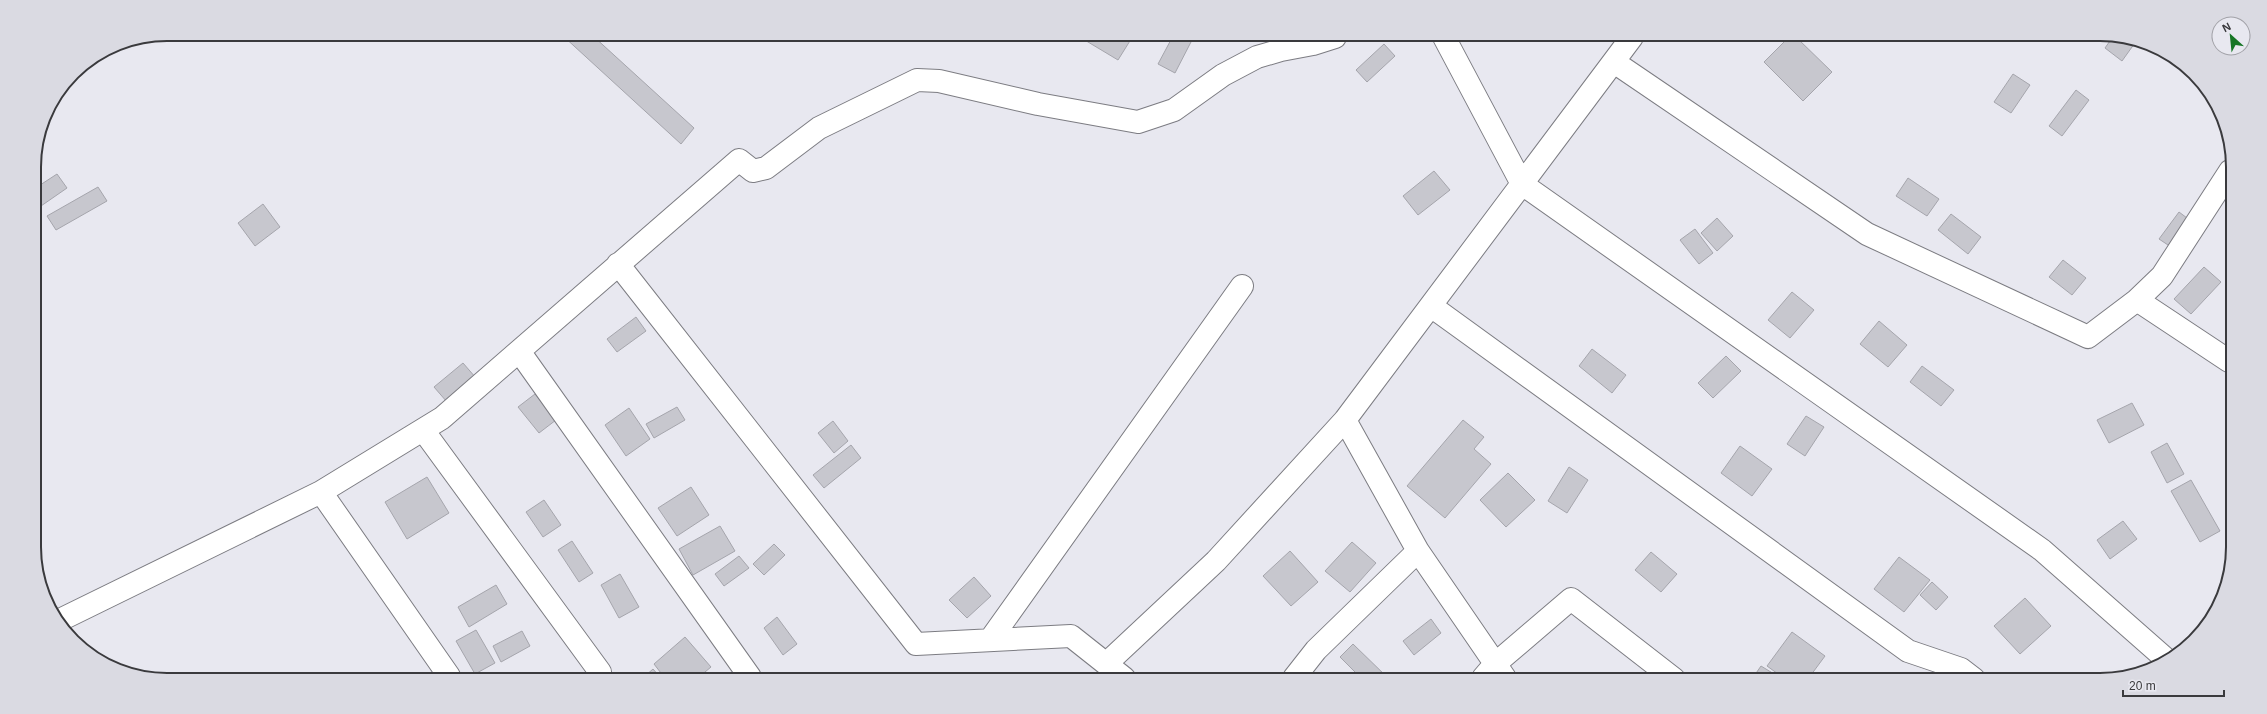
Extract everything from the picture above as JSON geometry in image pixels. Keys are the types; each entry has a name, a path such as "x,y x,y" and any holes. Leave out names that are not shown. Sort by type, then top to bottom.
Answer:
{"street":[{"path":"63,618 321,492 442,418 739,160 753,171 766,168 819,128 916,80 939,81 1038,104 1138,122 1174,110 1223,75 1257,57 1322,41"},
{"path":"1446,41 1522,184 2042,550 2163,656"},
{"path":"618,264 916,644 1071,636 1117,673 1216,561 1345,420 1629,41"},
{"path":"1614,62 1867,234 2088,337 2137,300 2162,276 2226,177"},
{"path":"990,640 1242,286"},
{"path":"2137,300 2226,358"},
{"path":"1431,306 1908,651 1961,669 1966,673"},
{"path":"519,351 747,673"},
{"path":"1345,420 1418,551 1493,673"},
{"path":"423,430 600,672"},
{"path":"321,492 447,673"},
{"path":"1298,673 1316,650 1418,551"},
{"path":"1495,673 1571,598 1666,673"}],"building":[{"path":"569,41 599,41 694,128 681,144"},
{"path":"1086,41 1130,41 1118,60"},
{"path":"1170,41 1191,41 1175,73 1158,64"},
{"path":"1785,41 1800,41 1832,72 1803,101 1764,62"},
{"path":"2109,42 2133,45 2122,61 2105,48"},
{"path":"1384,44 1395,56 1367,82 1356,70"},
{"path":"2013,74 2030,85 2011,113 1994,102"},
{"path":"2076,90 2089,100 2062,136 2049,126"},
{"path":"1434,171 1450,190 1418,215 1403,196"},
{"path":"57,174 67,188 41,206 41,184"},
{"path":"1908,178 1939,199 1927,216 1896,196"},
{"path":"98,187 107,201 56,230 47,216"},
{"path":"263,204 280,227 255,246 238,223"},
{"path":"2179,212 2199,227 2180,253 2159,239"},
{"path":"1951,214 1981,237 1968,254 1938,230"},
{"path":"1717,218 1733,236 1717,251 1701,233"},
{"path":"1695,229 1713,253 1699,264 1680,240"},
{"path":"2063,260 2086,278 2072,295 2049,277"},
{"path":"2204,267 2221,282 2191,314 2174,299"},
{"path":"1792,292 1814,310 1790,338 1768,320"},
{"path":"636,317 646,331 617,352 607,339"},
{"path":"1879,321 1907,345 1888,367 1860,344"},
{"path":"1592,349 1626,375 1612,393 1579,366"},
{"path":"1726,356 1741,371 1713,398 1698,383"},
{"path":"463,363 476,378 447,402 434,387"},
{"path":"1922,366 1954,390 1941,406 1910,382"},
{"path":"535,394 556,420 539,433 518,407"},
{"path":"2132,403 2144,425 2109,443 2097,420"},
{"path":"677,407 685,420 654,438 646,424"},
{"path":"629,408 650,439 626,456 605,425"},
{"path":"1806,416 1824,427 1805,456 1787,444"},
{"path":"1463,420 1484,437 1474,449 1491,464 1445,518 1407,486"},
{"path":"833,421 848,441 834,453 818,433"},
{"path":"2167,443 2184,474 2167,483 2151,452"},
{"path":"851,445 861,458 824,488 813,475"},
{"path":"1740,446 1772,469 1752,496 1721,473"},
{"path":"1569,467 1588,480 1567,513 1548,501"},
{"path":"1508,473 1535,500 1506,527 1480,500"},
{"path":"427,477 449,513 407,539 385,502"},
{"path":"2191,480 2220,531 2200,542 2171,491"},
{"path":"691,487 709,515 677,536 658,508"},
{"path":"544,500 561,525 543,537 526,512"},
{"path":"2123,521 2137,539 2110,559 2097,540"},
{"path":"720,526 735,551 693,575 679,549"},
{"path":"572,541 593,573 579,582 558,550"},
{"path":"1352,542 1376,563 1350,592 1325,571"},
{"path":"774,544 785,555 764,575 753,564"},
{"path":"1290,551 1318,582 1291,606 1263,576"},
{"path":"1651,552 1677,574 1661,592 1635,570"},
{"path":"739,556 749,568 724,586 715,574"},
{"path":"1899,557 1930,580 1904,612 1874,589"},
{"path":"620,574 639,607 619,618 601,585"},
{"path":"974,577 991,596 967,618 949,600"},
{"path":"1932,582 1948,597 1936,610 1920,595"},
{"path":"496,585 507,604 469,627 458,607"},
{"path":"2025,598 2051,626 2020,654 1994,626"},
{"path":"777,617 797,644 783,655 764,628"},
{"path":"1431,619 1441,633 1414,655 1403,641"},
{"path":"476,630 495,663 474,673 456,641"},
{"path":"522,631 530,646 501,662 493,646"},
{"path":"1792,632 1825,656 1812,673 1777,673 1767,666"},
{"path":"685,637 711,667 704,673 661,673 654,664"},
{"path":"1353,644 1383,673 1356,673 1340,657"},
{"path":"1761,666 1772,673 1756,673"},
{"path":"653,669 656,673 648,673"}]}
